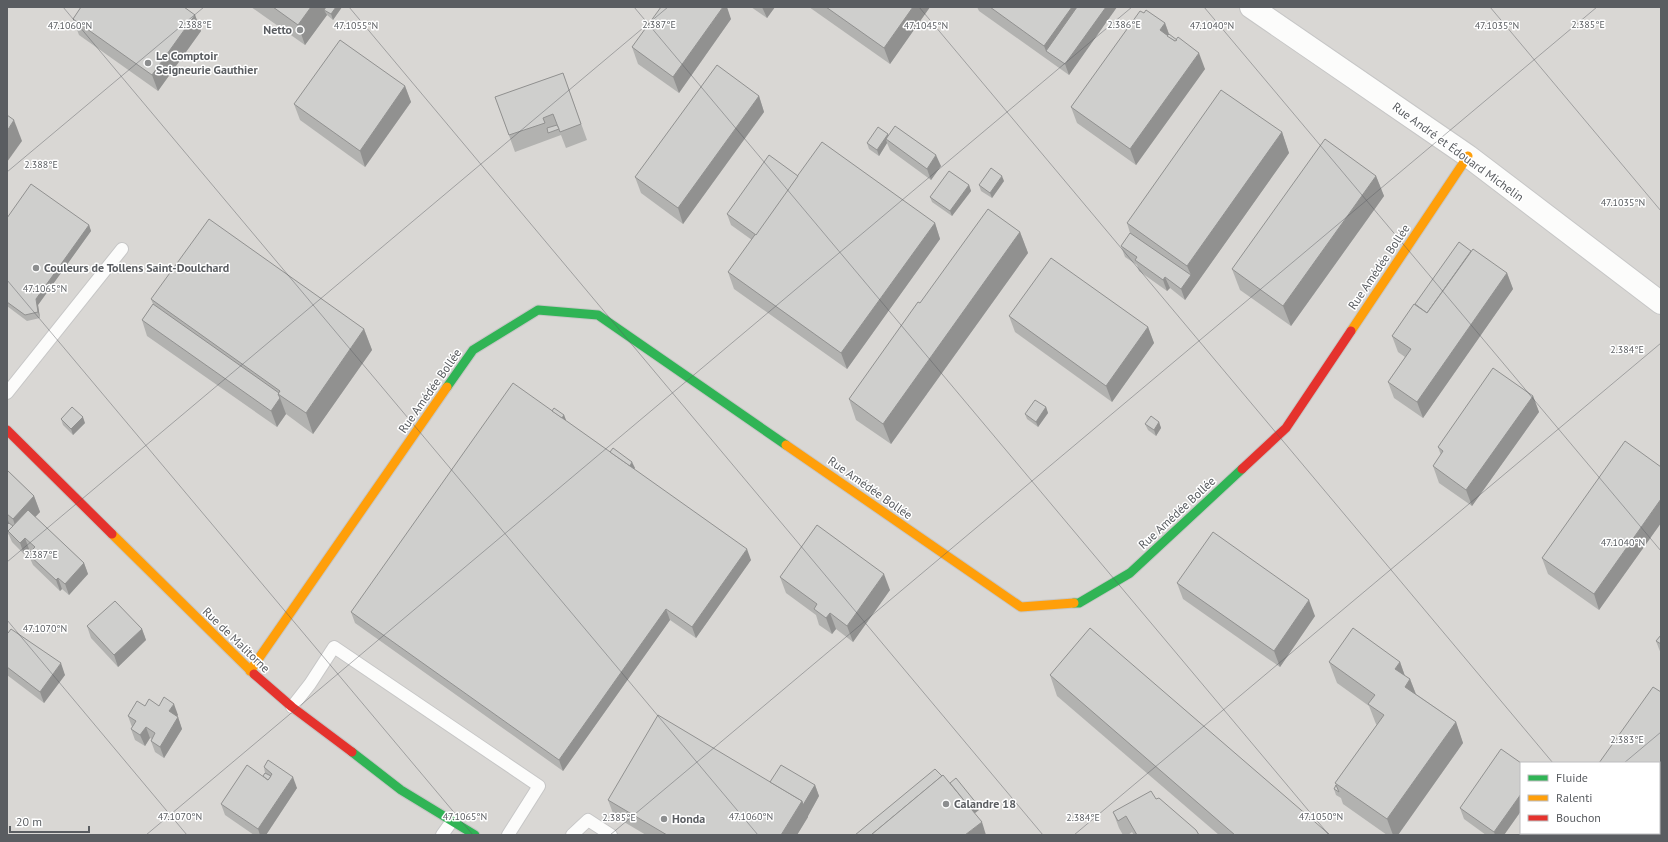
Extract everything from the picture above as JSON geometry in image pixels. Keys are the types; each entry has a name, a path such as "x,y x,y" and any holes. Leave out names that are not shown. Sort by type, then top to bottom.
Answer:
{"street":[{"name":"Rue André et Édouard Michelin","path":"1251,7 1468,156 1661,303"},
{"name":"Rue Amédée Bollée","path":"250,671 473,350 538,310 598,315 1021,607 1079,602 1130,573 1286,428 1468,156"},
{"name":"Rue de Malitorne","path":"7,430 250,671 292,706 401,790 475,835"}],"lane":[{"path":"7,393 122,249"},
{"path":"292,706 310,684 334,647 539,786 508,835"},
{"path":"572,835 588,820 611,835"},
{"path":"442,835 452,821"}],"shaded area":[{"path":"7,7 1661,7 1661,835 7,835"}],"building":[{"name":"Le Comptoir Seigneurie Gauthier","path":"81,7 184,7 195,15 152,75 73,19"},
{"path":"273,7 311,7 298,25"},
{"path":"326,7 336,7 331,14 324,10"},
{"path":"661,7 723,7 673,77 632,47"},
{"path":"826,7 913,7 884,48"},
{"path":"990,7 1072,7 1044,46"},
{"path":"1077,7 1106,7 1065,64 1046,51"},
{"path":"1146,10 1165,23 1160,30 1175,41 1178,37 1199,53 1130,149 1071,107 1140,11 1144,13"},
{"path":"1169,34 1177,40 1175,41 1167,36"},
{"path":"340,40 405,86 360,151 294,104"},
{"path":"717,65 759,96 678,208 635,177"},
{"path":"563,73 581,124 560,132 553,114 543,118 545,123 509,135 495,97"},
{"path":"1221,90 1282,132 1187,266 1127,223"},
{"path":"7,115 14,120 7,131"},
{"path":"557,125 559,129 548,133 547,128"},
{"path":"895,126 936,155 927,169 886,139"},
{"path":"878,127 888,134 877,150 867,143"},
{"path":"1325,139 1376,176 1283,306 1232,269"},
{"path":"822,142 935,223 841,353 728,272"},
{"path":"769,155 798,176 756,235 727,214"},
{"path":"991,168 1002,176 990,193 979,185"},
{"path":"949,171 969,185 950,211 930,197"},
{"name":"Couleurs de Tollens Saint-Doulchard","path":"31,184 89,225 36,299 38,312 25,315 7,302 7,218"},
{"path":"988,209 1020,232 883,424 849,399 918,302 920,303"},
{"path":"209,219 364,329 306,413 278,394 280,391 151,299"},
{"path":"1130,233 1191,275 1181,289 1165,277 1163,280 1135,260 1137,257 1121,246"},
{"path":"1459,242 1471,251 1427,313 1415,304"},
{"path":"1473,249 1507,273 1417,402 1388,382 1411,349 1392,336 1414,304 1427,313"},
{"path":"1051,258 1148,327 1106,386 1009,316"},
{"path":"153,304 279,393 280,398 271,411 142,320"},
{"path":"1493,368 1533,396 1466,490 1433,466 1443,451 1438,447"},
{"path":"513,383 747,549 692,627 666,609 559,760 351,612"},
{"path":"1035,400 1046,407 1036,422 1025,414"},
{"path":"72,407 83,417 71,429 61,419"},
{"path":"554,408 564,415 562,418 552,411"},
{"path":"1151,416 1159,422 1154,430 1145,424"},
{"path":"1625,441 1661,467 1661,499 1594,594 1542,558"},
{"path":"613,448 632,462 630,466 610,452"},
{"path":"7,470 34,496 13,519 7,514"},
{"path":"28,510 84,563 65,584 58,578 56,580 28,554 35,547 25,538 20,543 8,531"},
{"path":"9,523 13,526 8,531 7,525"},
{"path":"817,525 884,574 847,626 830,613 826,618 814,609 817,604 780,577"},
{"path":"1213,532 1309,600 1274,651 1177,583"},
{"path":"115,601 142,629 114,655 87,626"},
{"path":"1090,628 1330,835 1235,835 1050,675"},
{"path":"1353,628 1400,662 1395,669 1410,679 1405,687 1456,722 1387,819 1335,783 1384,715 1368,704 1375,695 1329,662"},
{"path":"11,629 61,663 40,692 7,667 7,632 8,633"},
{"path":"1661,635 1661,644 1656,641"},
{"path":"1653,687 1661,692 1661,835 1586,834 1660,834 1660,762 1600,762"},
{"path":"164,697 174,704 169,711 178,717 160,747 151,741 155,733 146,727 140,735 131,729 136,721 128,716 137,701 145,706 149,699 159,706"},
{"path":"658,715 802,801 781,835 667,835 608,800"},
{"path":"1501,749 1520,762 1520,795 1494,832 1460,808"},
{"path":"268,760 293,777 258,829 221,804 247,765 268,780 272,774 264,767"},
{"path":"781,765 815,785 803,805 802,801 770,782"},
{"path":"935,769 942,776 871,835 855,835"},
{"path":"265,773 271,776 268,780 263,776"},
{"path":"943,775 982,822 965,835 871,835"},
{"path":"956,778 977,804 971,809 950,783"},
{"path":"1336,785 1339,792 1334,789"},
{"path":"1151,791 1156,799 1159,798 1196,830 1199,835 1137,835 1126,816 1118,821 1113,812"}],"traffic: fast":[{"path":"447,387 473,350 538,310 598,315 786,445"},
{"path":"1074,603 1079,603 1130,573 1242,469"},
{"path":"352,752 401,790 475,835"}],"traffic: slow":[{"path":"1351,331 1468,156"},
{"path":"250,671 447,387"},
{"path":"786,445 1021,607 1074,603"},
{"path":"112,534 254,674"}],"traffic: jam":[{"path":"1242,469 1286,428 1351,331"},
{"path":"7,430 112,534"},
{"path":"254,674 292,707 352,752"}],"place":[{"name":"Netto","path":"300,30"},
{"name":"Le Comptoir Seigneurie Gauthier","path":"148,63"},
{"name":"Couleurs de Tollens Saint-Doulchard","path":"36,268"},
{"name":"Calandre 18","path":"946,804"},
{"name":"Honda","path":"664,819"}]}
